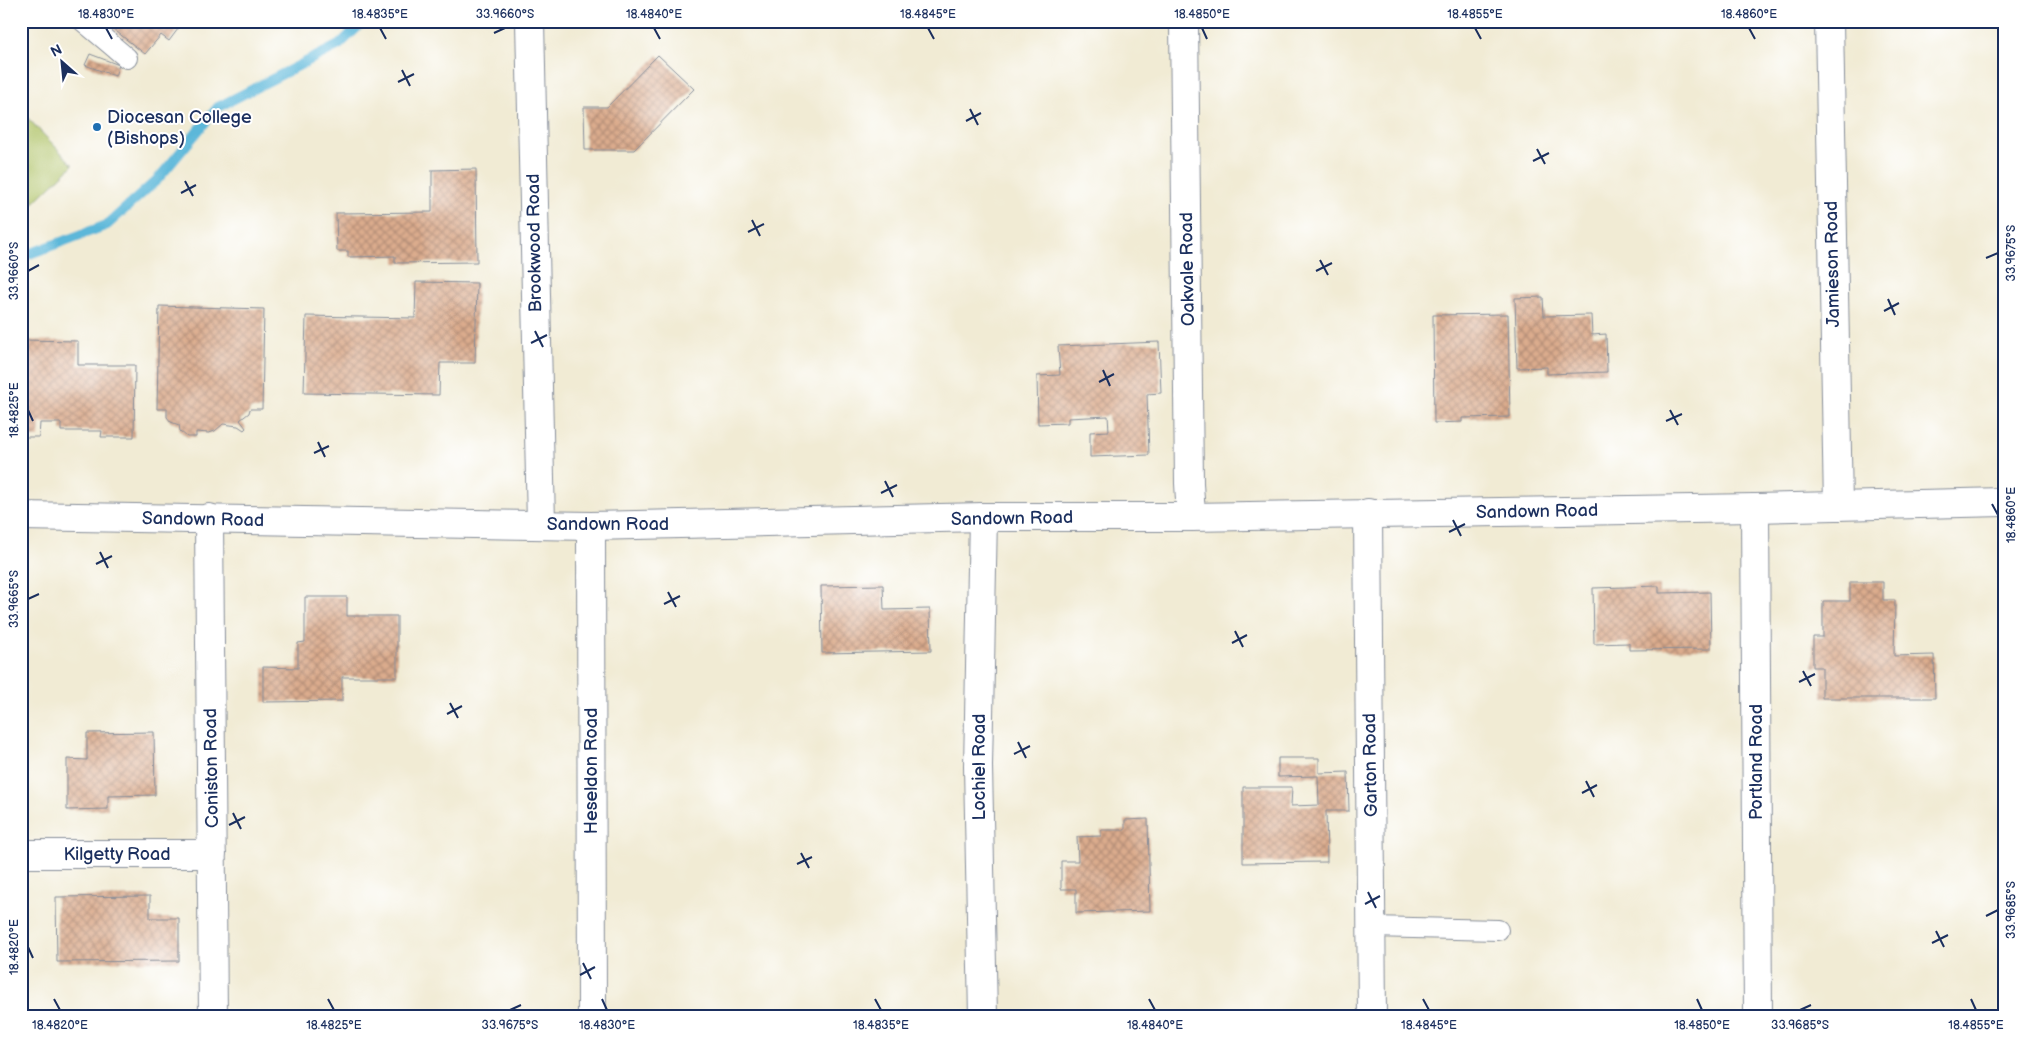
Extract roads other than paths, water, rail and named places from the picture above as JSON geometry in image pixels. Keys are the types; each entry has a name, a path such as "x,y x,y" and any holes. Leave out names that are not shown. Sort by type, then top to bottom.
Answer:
{"street":[{"name":"Brookwood Road","path":"530,21 541,524"},
{"name":"Oakvale Road","path":"1184,21 1189,484 1191,517"},
{"name":"Jamieson Road","path":"1829,21 1838,506"},
{"name":"Sandown Road","path":"21,516 591,526 983,518 1191,517 1755,508 2004,502"},
{"name":"Portland Road","path":"1755,508 1758,1017"},
{"name":"Garton Road","path":"1368,513 1372,1017"},
{"name":"Coniston Road","path":"209,518 213,1017"},
{"name":"Lochiel Road","path":"983,518 978,766 983,1017"},
{"name":"Heseldon Road","path":"591,526 592,1017"},
{"name":"Kilgetty Road","path":"21,854 212,854"}],"lane":[{"path":"83,21 127,58"},
{"path":"1372,927 1498,930"}],"waterway":[{"path":"21,257 107,225 158,179 218,107 339,45 364,21"}],"place":[{"name":"Diocesan College (Bishops)","path":"97,127"}]}
